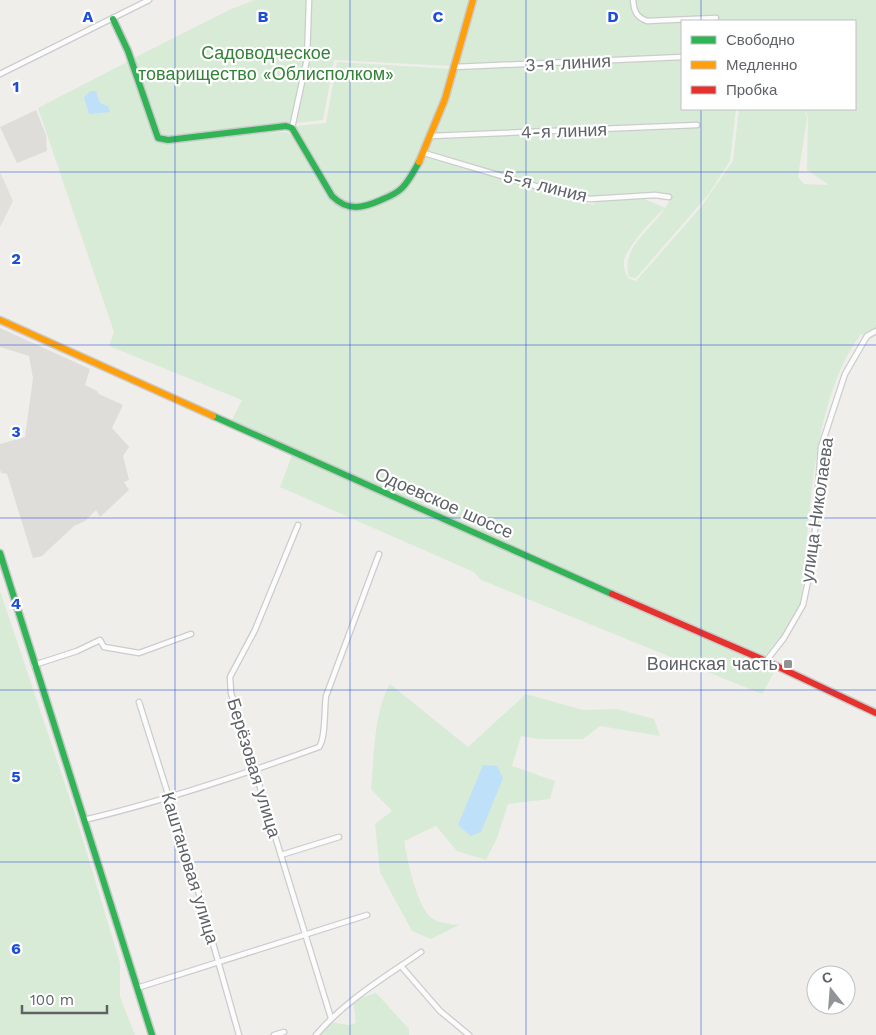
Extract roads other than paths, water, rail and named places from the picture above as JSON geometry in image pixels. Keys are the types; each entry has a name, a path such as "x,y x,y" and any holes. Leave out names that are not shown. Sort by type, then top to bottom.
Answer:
{"main road":[{"path":"113,19 128,52 158,138 168,140 286,126 292,128 332,196 337,202 355,209 362,208 400,190 424,153 454,67 473,0"},
{"name":"Одоевское шоссе","path":"0,320 461,528 766,661 876,713"},
{"path":"0,553 152,1035"}],"street":[{"path":"0,74 149,0"},
{"path":"292,128 307,59 309,0"},
{"path":"633,0 634,10 640,18 647,21 716,18"},
{"name":"3-я линия","path":"454,67 681,57"},
{"name":"4-я линия","path":"431,136 697,125"},
{"name":"5-я линия","path":"424,153 590,199 655,195 669,197"},
{"name":"улица Николаева","path":"766,661 784,638 802,605 812,557 822,447 845,374 867,336 876,331"},
{"name":"Берёзовая улица","path":"298,525 255,630 230,677 231,693 331,1018"},
{"path":"84,820 256,770 319,747 323,742 326,696 379,554"},
{"path":"34,665 76,651 100,640 104,647 139,653 191,634"},
{"name":"Каштановая улица","path":"139,702 169,796 239,1035"},
{"path":"280,855 339,837"},
{"path":"137,988 306,936 367,915"},
{"path":"316,1035 331,1018 368,987 421,952"},
{"path":"401,966 440,1011 469,1035"},
{"path":"274,1035 284,1032"}],"water":[{"path":"90,91 96,91 100,103 108,106 110,112 89,114 84,98"},
{"path":"483,765 497,766 503,778 481,832 471,836 458,825"}],"place":[{"name":"Воинская часть","path":"788,664"}],"park label":[{"name":"Садоводческое товарищество «Облисполком»","path":"266,63"}]}
